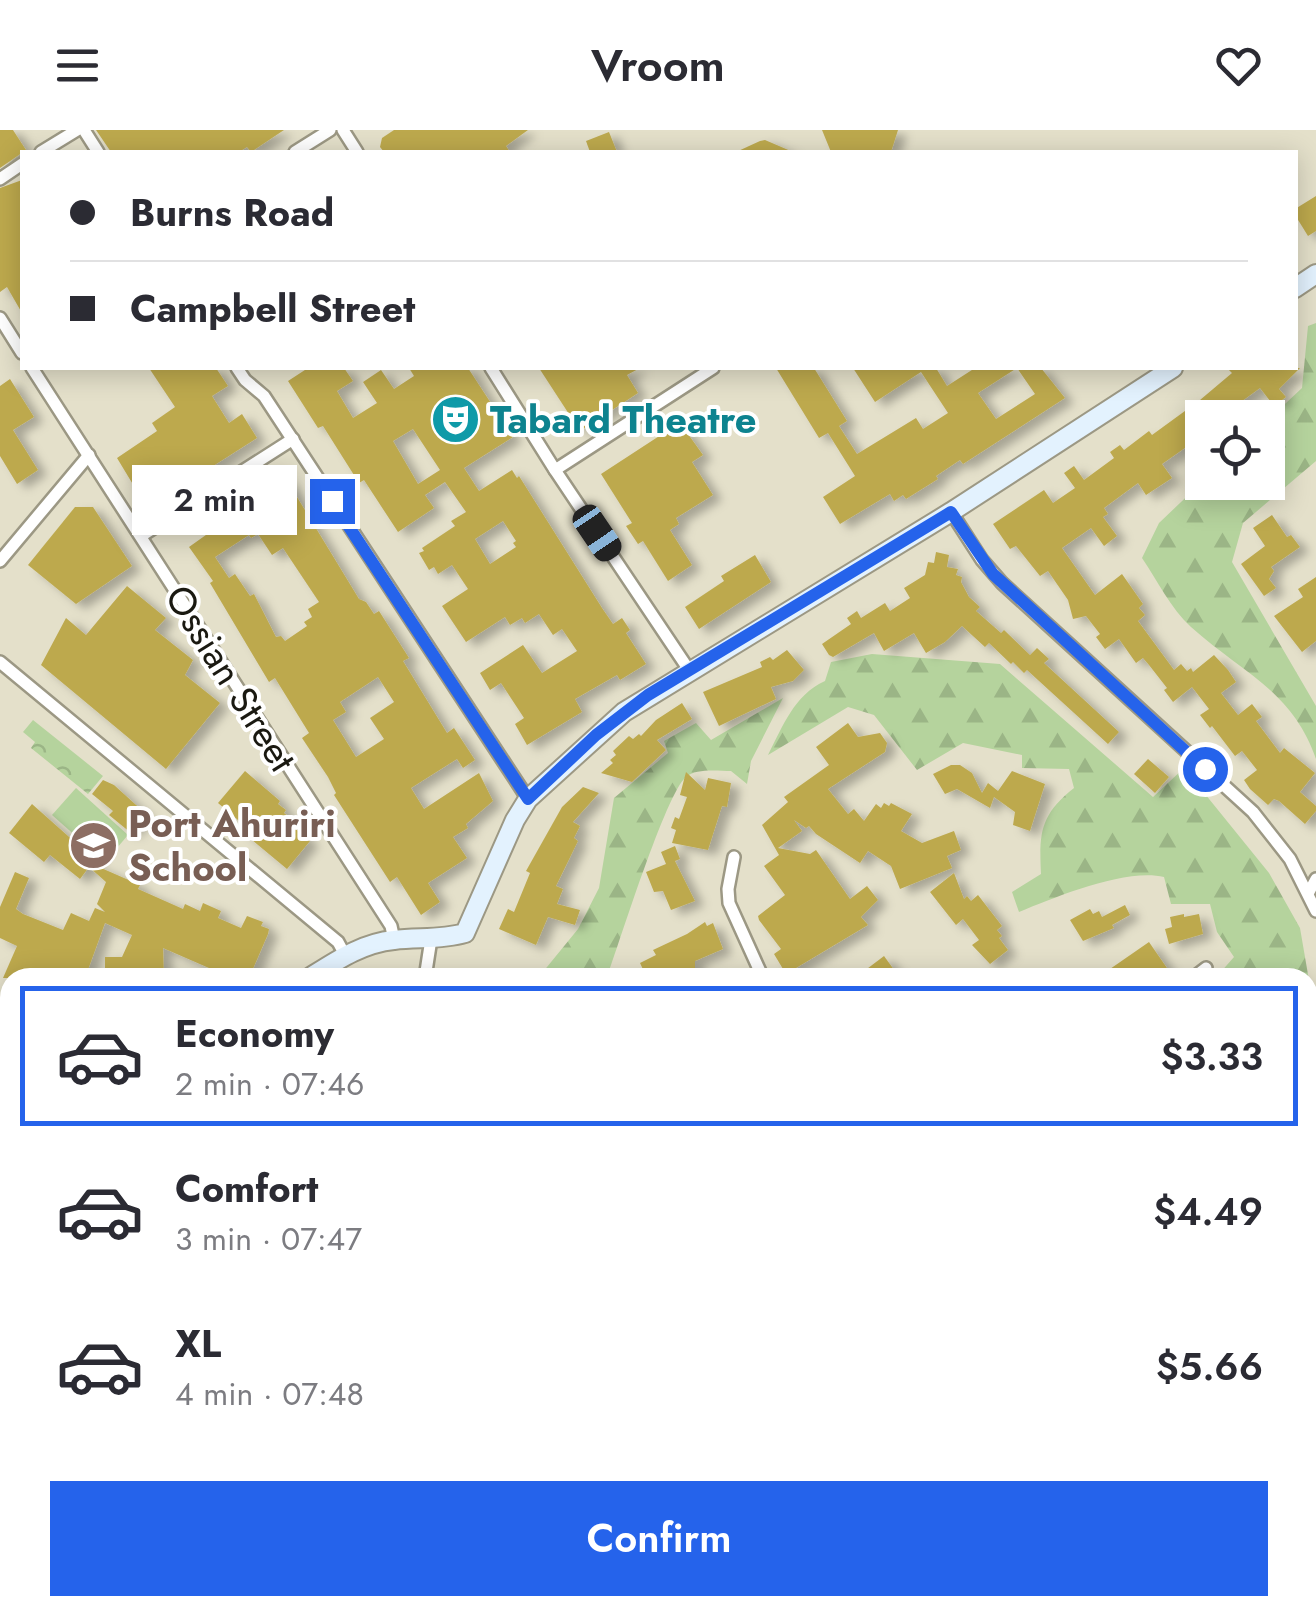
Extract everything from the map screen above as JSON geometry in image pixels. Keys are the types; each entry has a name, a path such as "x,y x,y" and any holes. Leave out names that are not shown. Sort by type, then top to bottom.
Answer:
{"street":[{"path":"45,150 80,130 96,150"},
{"path":"298,150 330,130"},
{"path":"0,318 20,351"},
{"name":"Ossian Street","path":"33,370 390,926 394,940"},
{"path":"238,370 264,396 528,799"},
{"path":"492,370 690,670"},
{"path":"555,470 710,370"},
{"path":"324,968 363,947 464,933 528,799 624,712 951,512 1170,370"},
{"path":"142,536 292,439"},
{"path":"0,561 89,455"},
{"path":"951,512 1002,583 1252,812 1290,859 1316,910"},
{"path":"0,662 338,942 344,955"},
{"path":"734,857 729,903 759,968"},
{"path":"1309,892 1316,878"},
{"path":"427,968 431,939"}],"green space":[{"path":"1316,323 1316,461 1285,487 1285,404 1302,388 1308,326"},
{"path":"1185,498 1270,500 1243,523 1232,562 1316,706 1316,759 1306,735 1279,699 1184,620 1171,603 1142,558 1159,523"},
{"path":"872,654 1000,664 1153,797 1184,768 1269,873 1300,928 1307,968 1224,968 1234,957 1217,932 1210,904 1171,904 1164,877 1111,880 1019,912 1012,892 1041,874 1044,826 1054,807 1074,788 1069,769 1022,768 1022,755 963,743 917,770 874,715 848,707 768,755 797,703 825,681 831,662"},
{"path":"783,698 751,761 747,784 731,771 707,771 690,774 677,789 655,839 610,968 546,968 578,929 599,888 614,798 668,753 664,741 696,723 711,740"},
{"path":"33,720 103,776 88,794 31,748 35,742 23,732"},
{"path":"76,788 128,835 105,862 52,815"}],"building":[{"path":"0,130 13,130 26,150 20,150 20,154 0,168"},
{"path":"96,130 284,130 254,150 110,150"},
{"path":"394,130 528,130 506,146 509,150 382,150 382,138"},
{"path":"822,130 898,130 892,150 830,150"},
{"path":"609,132 616,150 589,150 586,141"},
{"path":"765,140 788,150 740,150"},
{"path":"20,181 20,310 7,287 0,292 0,188"},
{"path":"1316,196 1316,231 1308,236 1298,220 1298,207"},
{"path":"150,370 217,370 228,386 212,396 229,423 242,414 257,438 155,503 143,501 117,458 157,431 152,423 175,407"},
{"path":"305,370 345,370 353,381 337,391 353,418 377,403 363,382 381,370 394,389 414,376 410,370 469,370 513,437 464,468 479,491 512,470 519,476 613,624 622,618 630,630 626,633 646,664 575,699 582,712 527,745 515,724 524,718 501,683 490,690 480,673 523,645 542,673 577,651 562,629 553,635 539,614 525,623 522,618 510,625 505,617 466,642 442,606 468,589 452,565 438,574 434,567 429,570 419,553 455,526 451,521 466,512 445,482 425,495 434,508 398,532 364,480 359,483 323,426 318,428 288,381","holes":["413,429 440,470 418,484 393,441","503,521 516,547 490,564 475,539"]},
{"path":"540,370 636,370 627,375 638,393 580,431"},
{"path":"777,370 815,370 847,421 839,426 857,454 916,418 923,429 948,413 921,372 875,402 854,370 937,370 947,386 972,370 1014,370 978,393 996,419 1035,394 1018,370 1043,370 1065,398 963,464 960,460 906,499 903,495 894,501 890,494 840,524 823,497 855,476 828,433 819,438"},
{"path":"1229,370 1298,370 1279,389 1286,397 1282,400 1269,400 1260,388 1244,400 1200,400 1232,373"},
{"path":"10,379 34,417 13,430 38,470 17,484 0,456 0,386"},
{"path":"1185,411 1185,448 1162,464 1172,478 1146,495 1138,483 1104,508 1108,514 1103,517 1117,536 1104,546 1091,528 1062,548 1095,595 1122,574 1143,604 1139,608 1145,615 1138,621 1174,670 1181,664 1193,672 1214,655 1228,670 1236,682 1221,693 1238,715 1252,704 1262,717 1256,721 1280,753 1284,748 1315,773 1300,792 1316,806 1305,824 1279,801 1274,799 1268,805 1250,789 1244,780 1257,770 1242,751 1235,756 1210,728 1200,715 1209,709 1192,687 1173,702 1143,658 1136,663 1119,639 1105,649 1096,637 1100,634 1086,616 1073,619 1068,600 1048,571 1040,576 1016,546 1010,549 993,524 1044,490 1053,503 1075,488 1064,473 1074,466 1084,480 1114,458 1110,452 1120,445 1124,450 1149,431 1152,435"},
{"path":"683,427 703,455 692,462 713,495 676,518 679,524 670,530 692,565 668,581 643,541 638,544 626,526 632,523 601,474 670,429 673,433"},
{"path":"286,479 359,599 374,614 379,611 409,658 403,661 447,733 454,728 475,760 463,768 457,759 411,788 424,809 479,773 493,801 466,824 468,828 453,837 467,858 428,883 440,902 421,915 397,877 390,882 334,795 328,777 302,738 309,733 275,678 269,682 210,583 213,581 189,547 220,525 216,518","holes":["258,534 272,555 283,548 319,602 308,609 312,617 304,622 307,626 285,641 276,637 254,594 250,596 235,574 229,578 215,557 249,535 251,538","378,677 394,702 370,718 384,739 356,757 333,720 346,712 340,702"]},
{"path":"75,507 93,507 132,566 76,604 28,565"},
{"path":"1272,515 1287,537 1291,535 1300,547 1271,567 1274,571 1269,579 1276,588 1264,596 1241,564 1265,546 1253,528"},
{"path":"936,552 949,555 947,567 958,569 956,575 962,577 969,597 980,607 976,611 1030,655 1037,648 1049,659 1044,663 1119,732 1108,744 1027,670 1024,673 1011,664 989,643 985,647 962,626 926,653 914,633 884,651 874,633 833,657 829,655 822,644 851,624 847,618 857,611 861,618 885,603 890,611 910,598 904,588 925,575"},
{"path":"755,555 771,582 699,629 685,607 724,581 721,576"},
{"path":"1316,577 1316,641 1302,652 1274,616 1303,597 1298,589"},
{"path":"127,586 166,618 155,630 193,660 185,675 220,703 166,769 41,665 66,618 86,635"},
{"path":"787,650 804,670 793,681 771,687 776,699 719,726 703,692 762,667 760,662 770,657 773,660"},
{"path":"682,703 692,719 657,740 666,750 632,782 601,773 613,763 613,751 629,736 641,736 656,720"},
{"path":"848,723 858,737 880,733 887,743 885,752 828,789 848,814 854,809 864,821 876,804 881,808 884,803 891,803 912,814 901,831 922,843 954,831 961,850 947,856 952,868 900,889 891,866 868,851 860,863 809,826 794,820 802,831 778,848 810,854 816,850 850,899 867,886 878,900 861,917 868,925 796,968 782,968 774,954 781,949 758,916 785,895 764,866 779,855 762,825 788,802 784,797 829,765 816,747"},
{"path":"1148,759 1169,777 1155,793 1134,774"},
{"path":"960,765 972,773 982,793 988,783 998,791 1012,771 1045,784 1030,831 1013,825 1015,812 994,797 990,808 957,789 945,794 933,774"},
{"path":"245,771 280,801 284,813 294,821 291,825 310,841 287,869 240,830 245,826 218,803"},
{"path":"686,772 705,790 708,778 731,783 727,807 722,806 708,850 672,843 676,830 671,828 687,797 680,795"},
{"path":"103,780 146,814 131,833 92,794"},
{"path":"583,787 599,793 573,822 580,826 574,838 578,841 556,886 563,889 557,904 580,910 575,925 548,917 536,945 499,929 508,909 514,912 530,873 526,871 562,807"},
{"path":"32,804 95,860 92,864 140,885 138,889 183,909 185,904 200,911 203,903 221,911 218,918 241,928 247,916 263,922 261,926 269,929 268,934 253,968 209,968 163,948 164,968 105,968 105,957 122,957 132,935 105,923 89,968 7,968 17,946 0,938 0,907 15,872 29,878 16,909 63,930 71,913 89,921 95,908 105,912 97,904 106,882 89,867 80,879 50,855 44,862 9,833"},
{"path":"675,846 680,859 675,861 695,901 671,910 663,891 654,892 646,872 666,864 661,852"},
{"path":"954,873 964,899 967,896 971,901 978,895 1002,926 997,930 1002,936 999,938 1008,950 990,964 972,945 979,940 963,919 956,925 930,892"},
{"path":"1125,905 1130,915 1112,925 1114,928 1083,941 1070,920 1090,909 1093,914 1099,911 1102,917"},
{"path":"1199,914 1203,934 1169,944 1165,929 1172,927 1170,917"},
{"path":"705,922 707,926 713,923 723,949 695,961 695,968 642,968 640,963 656,955 653,950"},
{"path":"1149,942 1167,968 1111,968"},
{"path":"884,956 893,968 868,968"}],"place":[{"name":"Tabard Theatre","path":"455,419"},
{"name":"Port Ahuriri School","path":"93,845"}],"route":[{"path":"332,501 528,799 596,735 648,695 951,512 993,574 1205,769"}]}
